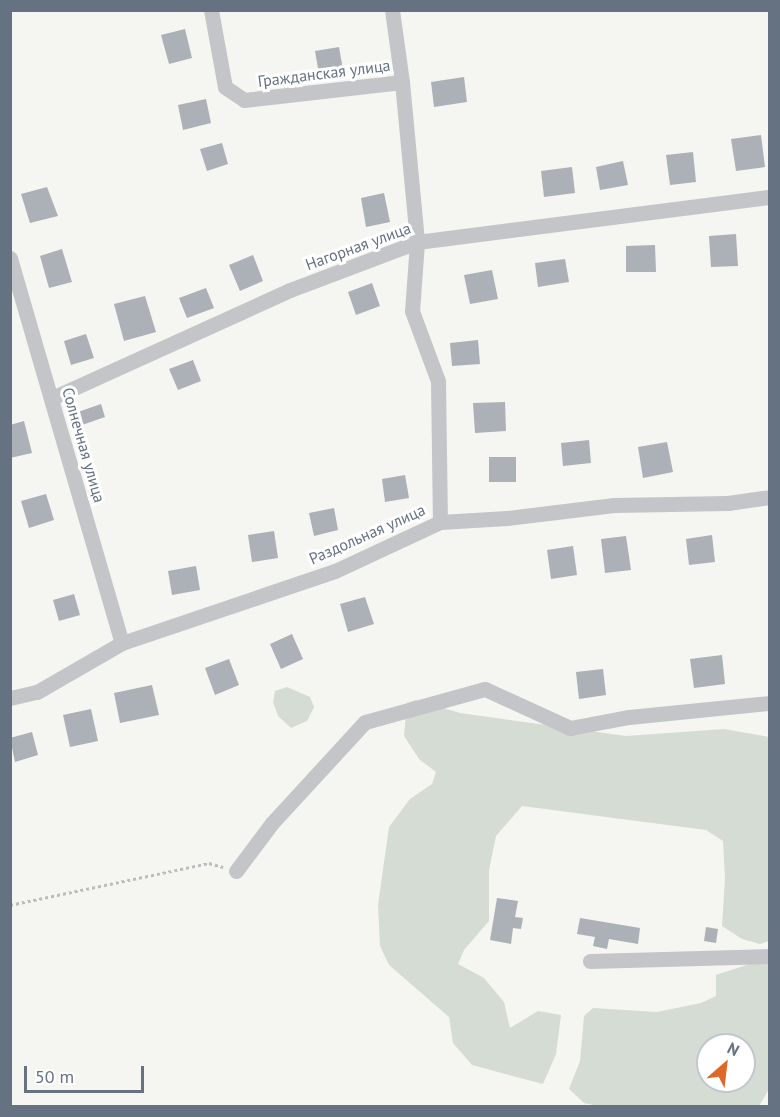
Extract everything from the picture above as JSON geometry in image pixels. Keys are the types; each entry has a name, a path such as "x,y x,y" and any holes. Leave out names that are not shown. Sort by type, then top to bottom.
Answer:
{"street":[{"name":"Гражданская улица","path":"211,10 225,87 244,100 402,82"},
{"path":"392,10 402,82 417,242 412,311 438,381 440,522"},
{"name":"Нагорная улица","path":"52,398 291,290 417,242 770,197"},
{"name":"Солнечная улица","path":"10,258 122,643"},
{"name":"Раздольная улица","path":"10,698 37,692 122,643 335,571 440,522 507,518 614,505 728,503 770,497"},
{"path":"236,872 272,823 365,722 485,689 570,728 629,717 770,703"},
{"path":"590,961 770,956"}],"path":[{"path":"10,905 209,863 236,872"}],"shaded area":[{"path":"287,687 310,697 314,707 307,721 291,728 278,716 273,702 275,691"},
{"path":"416,700 460,713 626,736 724,729 769,737 769,941 760,944 742,939 722,926 725,878 723,841 706,830 522,806 496,836 489,870 489,921 464,950 458,964 484,978 504,1002 510,1028 538,1011 561,1015 556,1054 543,1084 472,1065 453,1043 449,1017 389,965 380,946 378,905 389,827 410,799 432,784 436,772 419,759 404,736 407,703"},
{"path":"756,962 769,964 769,1089 759,1106 599,1106 584,1103 569,1089 580,1061 584,1016 593,1008 657,1012 701,1003 716,996 716,975"}],"building":[{"path":"185,29 192,58 169,64 161,35"},
{"path":"339,47 343,70 319,74 315,51"},
{"path":"464,77 467,102 434,107 431,82"},
{"path":"206,99 211,123 183,130 178,105"},
{"path":"761,135 765,167 736,171 731,139"},
{"path":"222,143 228,164 207,171 200,149"},
{"path":"693,152 696,182 670,185 666,155"},
{"path":"623,161 628,185 600,190 596,167"},
{"path":"572,167 575,193 544,197 541,171"},
{"path":"47,187 58,216 30,223 21,194"},
{"path":"384,193 390,222 366,227 361,198"},
{"path":"736,234 738,266 711,267 709,236"},
{"path":"655,245 656,272 626,272 626,246"},
{"path":"62,249 72,282 49,288 40,256"},
{"path":"253,255 263,281 240,291 229,265"},
{"path":"565,259 569,282 538,287 535,263"},
{"path":"492,270 498,299 470,304 464,275"},
{"path":"372,283 380,306 356,315 348,292"},
{"path":"206,288 214,308 187,318 179,298"},
{"path":"145,296 156,332 124,341 114,304"},
{"path":"86,334 94,358 71,365 64,341"},
{"path":"478,340 480,364 452,366 450,343"},
{"path":"193,360 201,381 178,390 169,369"},
{"path":"505,402 506,431 475,433 473,403"},
{"path":"101,404 105,417 82,425 78,412"},
{"path":"24,421 32,453 10,458 10,425"},
{"path":"589,440 591,463 563,466 561,443"},
{"path":"667,442 673,472 643,478 638,447"},
{"path":"489,457 516,457 516,482 489,482"},
{"path":"405,475 409,498 385,502 382,479"},
{"path":"46,494 54,520 29,528 21,501"},
{"path":"334,508 338,530 314,536 309,513"},
{"path":"274,531 278,558 252,562 248,535"},
{"path":"712,535 715,562 689,565 686,539"},
{"path":"626,536 631,570 605,573 601,539"},
{"path":"573,546 577,575 551,579 547,550"},
{"path":"196,566 200,590 172,595 168,571"},
{"path":"74,594 80,615 59,621 53,600"},
{"path":"365,597 374,624 348,632 340,604"},
{"path":"292,634 303,659 281,669 270,644"},
{"path":"722,655 725,684 694,688 690,659"},
{"path":"229,659 239,685 215,695 205,668"},
{"path":"603,669 606,695 579,699 576,672"},
{"path":"152,685 159,715 120,723 114,693"},
{"path":"91,709 98,741 70,747 63,715"},
{"path":"32,732 38,755 15,762 10,738"},
{"path":"497,898 518,901 515,917 523,918 521,929 513,928 511,944 490,940"},
{"path":"580,918 640,928 638,944 609,939 607,949 593,946 595,937 577,934"},
{"path":"706,927 718,929 716,943 704,941"}]}
